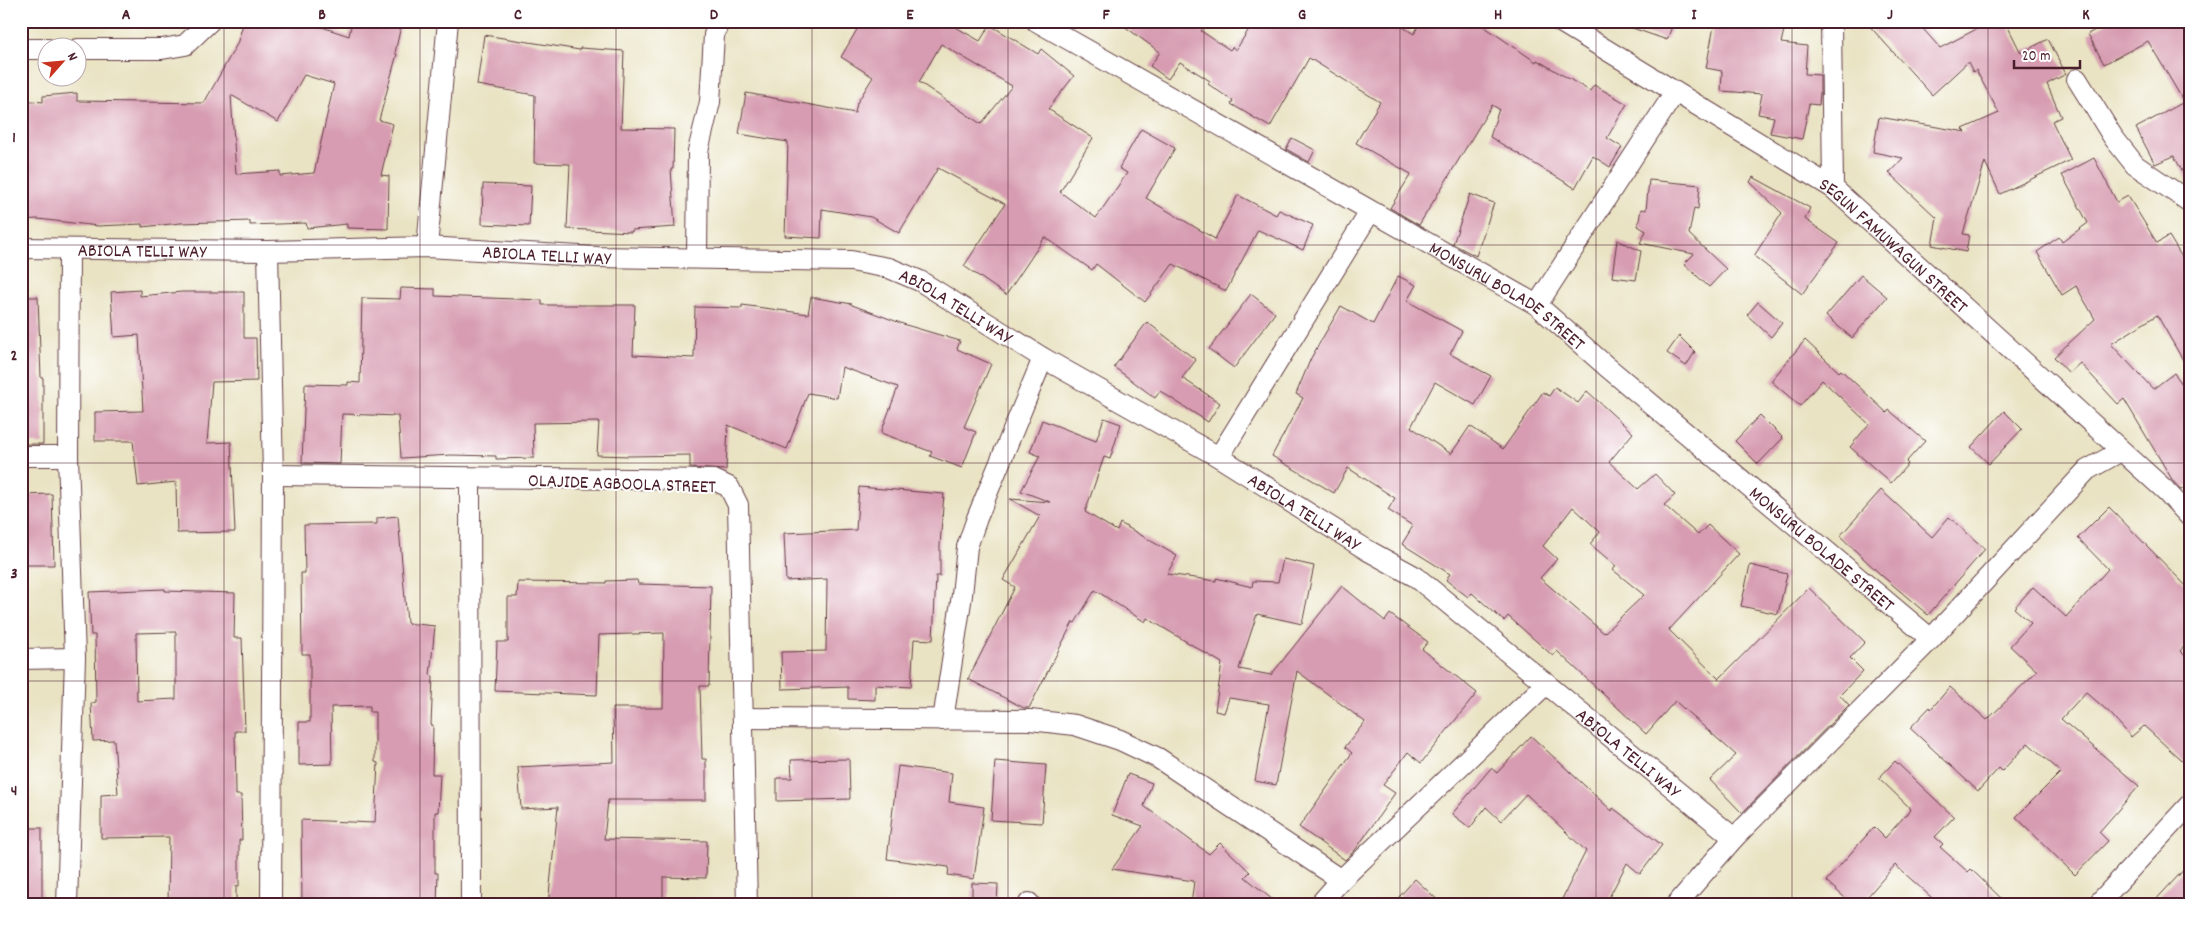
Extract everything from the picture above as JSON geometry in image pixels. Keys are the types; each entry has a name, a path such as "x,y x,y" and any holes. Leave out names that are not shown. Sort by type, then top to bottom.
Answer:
{"street":[{"path":"88,49 162,50 185,45 210,21"},
{"path":"427,247 448,21"},
{"path":"697,258 698,151 710,102 714,35 719,21"},
{"name":"MONSURU BOLADE STREET","path":"1036,21 1536,306 1613,373 1931,639"},
{"name":"SEGUN FAMUWAGUN STREET","path":"1559,21 1832,188 2165,490 2191,518"},
{"path":"1831,21 1832,188"},
{"path":"21,49 38,49"},
{"path":"2077,79 2113,136 2135,165 2191,203"},
{"path":"1536,306 1675,92"},
{"path":"1219,457 1370,212"},
{"name":"ABIOLA TELLI WAY","path":"21,248 268,251 427,247 597,257 852,261 889,268 920,281 1043,358 1219,457 1367,550 1416,577 1734,838"},
{"path":"67,905 75,658 68,456 69,249"},
{"path":"268,251 273,475 271,905"},
{"path":"943,720 967,547 977,518 1043,358"},
{"path":"1676,905 1734,838 1931,639 2087,470 2121,451"},
{"path":"21,456 68,456"},
{"name":"OLAJIDE AGBOOLA STREET","path":"273,475 714,480 729,487 738,505 747,905"},
{"path":"470,478 471,905"},
{"path":"21,659 75,658"},
{"path":"1320,905 1341,880 1547,683"},
{"path":"743,718 1039,721 1075,725 1120,740 1158,758 1341,880"},
{"path":"2097,905 2191,803"}],"building":[{"path":"244,21 304,21 349,36 352,21 402,21 395,53 397,54 379,120 393,124 381,175 389,176 388,229 347,228 347,224 307,228 306,223 250,225 250,221 181,223 142,227 142,224 98,226 38,219 21,220 21,100 43,102 43,96 77,93 77,101 204,103 237,44","holes":["304,75 334,84 314,173 280,176 280,171 236,174 231,95 278,122"]},
{"path":"862,21 945,21 980,41 990,25 1038,54 1041,49 1074,76 1048,109 1093,138 1060,192 1096,218 1127,173 1119,168 1141,129 1175,148 1146,198 1215,239 1238,195 1276,215 1279,210 1313,225 1303,250 1258,230 1226,291 1173,264 1145,302 1096,264 1092,270 1045,237 1006,295 964,266 1005,204 938,168 899,233 871,217 822,209 821,238 785,236 788,142 739,134 746,93 855,113 857,103 873,77 841,57","holes":["941,44 1012,86 981,124 919,82"]},
{"path":"1117,21 1208,21 1201,31 1230,50 1232,47 1236,50 1254,21 1393,21 1414,34 1421,21 1476,21 1536,62 1537,60 1590,91 1594,85 1627,104 1607,138 1622,147 1610,167 1593,156 1575,188 1490,137 1499,109 1492,105 1419,225 1390,208 1411,174 1356,143 1380,102 1309,58 1270,127 1231,104 1233,101 1208,84 1210,81 1180,62 1168,79 1150,66 1160,52"},
{"path":"1622,21 1674,21 1667,40 1621,24"},
{"path":"1715,21 1786,21 1781,43 1807,46 1805,74 1820,75 1820,93 1819,105 1809,104 1802,139 1770,133 1774,117 1758,114 1762,94 1721,91 1722,71 1706,68"},
{"path":"1865,21 1916,21 1940,48 1992,21 2005,21 2021,53 2048,39 2066,74 2047,84 2061,117 2052,121 2071,160 2000,194 1985,162 1963,234 1969,235 1966,252 1932,245 1937,218 1889,173 1903,158 1873,152 1879,117 1966,132 1963,129 1999,113 1976,70 1973,72 1968,62 1932,95"},
{"path":"2111,21 2191,21 2191,188 2174,156 2155,164 2136,128 2184,102 2148,41 2104,64 2088,34"},
{"path":"484,35 580,50 580,48 624,51 621,128 674,129 673,169 671,169 675,227 632,230 632,232 567,229 570,164 534,163 535,95 477,85"},
{"path":"1292,138 1315,150 1309,162 1286,149"},
{"path":"2094,158 2117,202 2128,196 2157,243 2169,236 2191,272 2191,374 2157,315 2111,344 2153,389 2174,373 2191,396 2191,484 2181,490 2173,481 2124,399 2118,404 2080,363 2069,373 2054,357 2095,319 2076,286 2062,295 2037,252 2059,237 2062,242 2088,223 2062,175"},
{"path":"1753,177 1810,208 1805,219 1839,243 1802,294 1754,256 1782,213 1750,182"},
{"path":"1649,180 1700,185 1698,209 1694,208 1689,234 1726,269 1709,287 1684,264 1694,254 1640,243 1646,231 1638,226 1641,209 1646,210"},
{"path":"483,184 531,186 529,226 482,224"},
{"path":"1470,194 1494,203 1476,256 1453,244"},
{"path":"1617,240 1641,251 1636,280 1612,277"},
{"path":"1861,275 1887,297 1852,338 1826,316"},
{"path":"1398,276 1416,285 1407,301 1462,331 1450,354 1491,376 1475,405 1435,382 1411,427 1451,454 1470,426 1503,449 1543,392 1549,396 1555,387 1578,403 1587,391 1633,433 1609,462 1638,489 1655,474 1675,495 1664,505 1698,535 1708,525 1739,554 1669,630 1719,679 1809,588 1865,642 1850,658 1863,671 1840,695 1849,705 1742,813 1710,780 1736,755 1675,701 1646,734 1557,651 1553,656 1508,616 1504,621 1472,593 1468,597 1446,580 1450,574 1402,544 1413,526 1388,510 1395,498 1348,468 1334,493 1272,456 1303,398 1296,394 1311,358 1341,306 1373,324","holes":["1573,507 1600,532 1590,544 1616,566 1613,570 1644,595 1604,633 1540,578 1557,559 1543,546"]},
{"path":"401,288 435,289 435,296 542,300 542,305 635,305 633,355 694,358 695,307 742,308 742,305 808,314 811,297 852,304 906,325 960,341 957,349 991,364 964,427 976,432 962,468 930,456 932,452 881,433 898,387 842,367 837,398 808,393 787,449 728,425 726,470 690,468 690,455 597,455 599,422 533,423 534,458 496,459 496,456 451,455 401,458 398,416 342,414 340,464 302,463 305,384 348,385 348,382 360,383 362,298 400,299"},
{"path":"140,290 140,296 182,292 244,292 244,338 256,338 257,381 212,382 207,443 231,442 235,532 177,533 176,482 138,486 133,441 95,441 95,412 143,411 139,335 114,337 111,292"},
{"path":"1251,294 1275,313 1234,368 1209,349"},
{"path":"21,297 38,297 41,378 43,378 43,444 21,444"},
{"path":"1758,302 1782,323 1771,337 1747,315"},
{"path":"1147,322 1196,360 1182,378 1220,403 1208,422 1160,391 1155,398 1114,367"},
{"path":"1679,336 1695,352 1686,366 1667,353"},
{"path":"1805,340 1839,372 1841,370 1887,413 1889,410 1925,441 1906,462 1908,464 1891,483 1850,447 1869,424 1822,380 1800,406 1771,381"},
{"path":"2004,411 2022,429 1989,464 1971,447"},
{"path":"1760,415 1783,438 1758,464 1735,441"},
{"path":"1104,418 1121,424 1110,459 1104,457 1085,512 1117,531 1120,523 1177,556 1167,574 1216,581 1216,578 1252,587 1253,581 1278,582 1283,559 1314,566 1302,624 1257,614 1239,669 1271,675 1342,586 1385,621 1390,614 1428,642 1422,649 1477,693 1421,763 1408,752 1383,785 1395,793 1356,849 1345,860 1299,827 1352,753 1345,747 1365,722 1297,671 1276,785 1255,781 1269,704 1229,698 1224,713 1215,711 1222,663 1147,618 1145,622 1095,590 1075,623 1073,622 1029,708 1024,708 968,679 1015,587 1003,580 1040,516 1010,499 1050,502 1021,491 1040,456 1030,452 1042,420 1096,441"},
{"path":"859,487 944,494 940,545 940,576 936,576 933,640 914,639 911,687 875,685 875,700 848,699 848,687 782,689 781,652 826,651 827,579 786,581 784,533 856,530"},
{"path":"1881,490 1932,537 1949,517 1985,549 1928,615 1880,574 1840,536"},
{"path":"52,494 54,565 21,565 21,495"},
{"path":"2109,507 2191,591 2191,638 2180,651 2191,662 2191,769 2144,726 2131,737 2110,713 2086,692 2061,719 2139,786 2099,832 2108,841 2075,875 2016,817 2061,772 2028,743 2002,771 1999,768 1978,791 1910,728 1930,707 1931,709 1950,687 1987,720 2037,671 2010,646 2031,623 2014,608 2033,587 2066,617 2108,569 2078,538"},
{"path":"398,516 407,623 435,626 430,675 433,676 432,774 440,774 438,812 435,812 435,873 438,873 437,905 302,905 301,820 375,823 378,763 375,762 375,712 370,712 370,706 331,707 332,764 299,765 299,722 310,722 310,654 302,654 301,573 305,573 304,525 377,524 377,518"},
{"path":"1750,565 1787,574 1778,614 1741,606"},
{"path":"637,580 638,584 711,586 709,686 700,686 702,759 706,759 706,800 608,800 604,839 707,841 706,878 663,877 663,905 548,905 558,807 521,809 518,767 614,762 613,708 663,708 664,633 599,635 597,695 495,691 497,642 508,642 508,597 517,597 518,582 606,583 606,581"},
{"path":"165,589 165,591 235,593 234,638 242,638 245,731 235,731 236,795 241,795 242,840 239,840 239,886 236,886 236,905 168,905 169,837 101,838 101,795 118,794 114,740 93,741 91,703 96,702 95,635 91,635 89,592","holes":["176,632 176,699 137,701 136,633"]},
{"path":"1531,736 1612,811 1613,808 1662,845 1640,874 1627,863 1605,905 1559,905 1586,851 1526,794 1501,821 1486,807 1470,828 1452,814 1491,768 1497,773"},
{"path":"849,759 850,799 777,801 777,778 792,778 791,760"},
{"path":"995,761 1046,765 1042,823 991,820"},
{"path":"1895,761 1954,817 1935,837 1943,844 1940,847 1968,872 1971,869 2008,905 1940,905 1895,865 1860,905 1853,905 1826,881 1874,827 1885,838 1911,809 1879,778"},
{"path":"898,766 952,773 949,802 984,807 974,879 948,875 949,867 887,859"},
{"path":"1128,774 1152,783 1144,806 1209,854 1220,843 1250,872 1245,877 1279,905 1191,905 1194,881 1112,869 1143,826 1112,815"},
{"path":"21,828 42,828 42,905 21,905"},
{"path":"2191,862 2191,905 2151,905"},
{"path":"1415,879 1443,905 1392,905"},
{"path":"972,883 998,884 997,905 972,905"}]}
